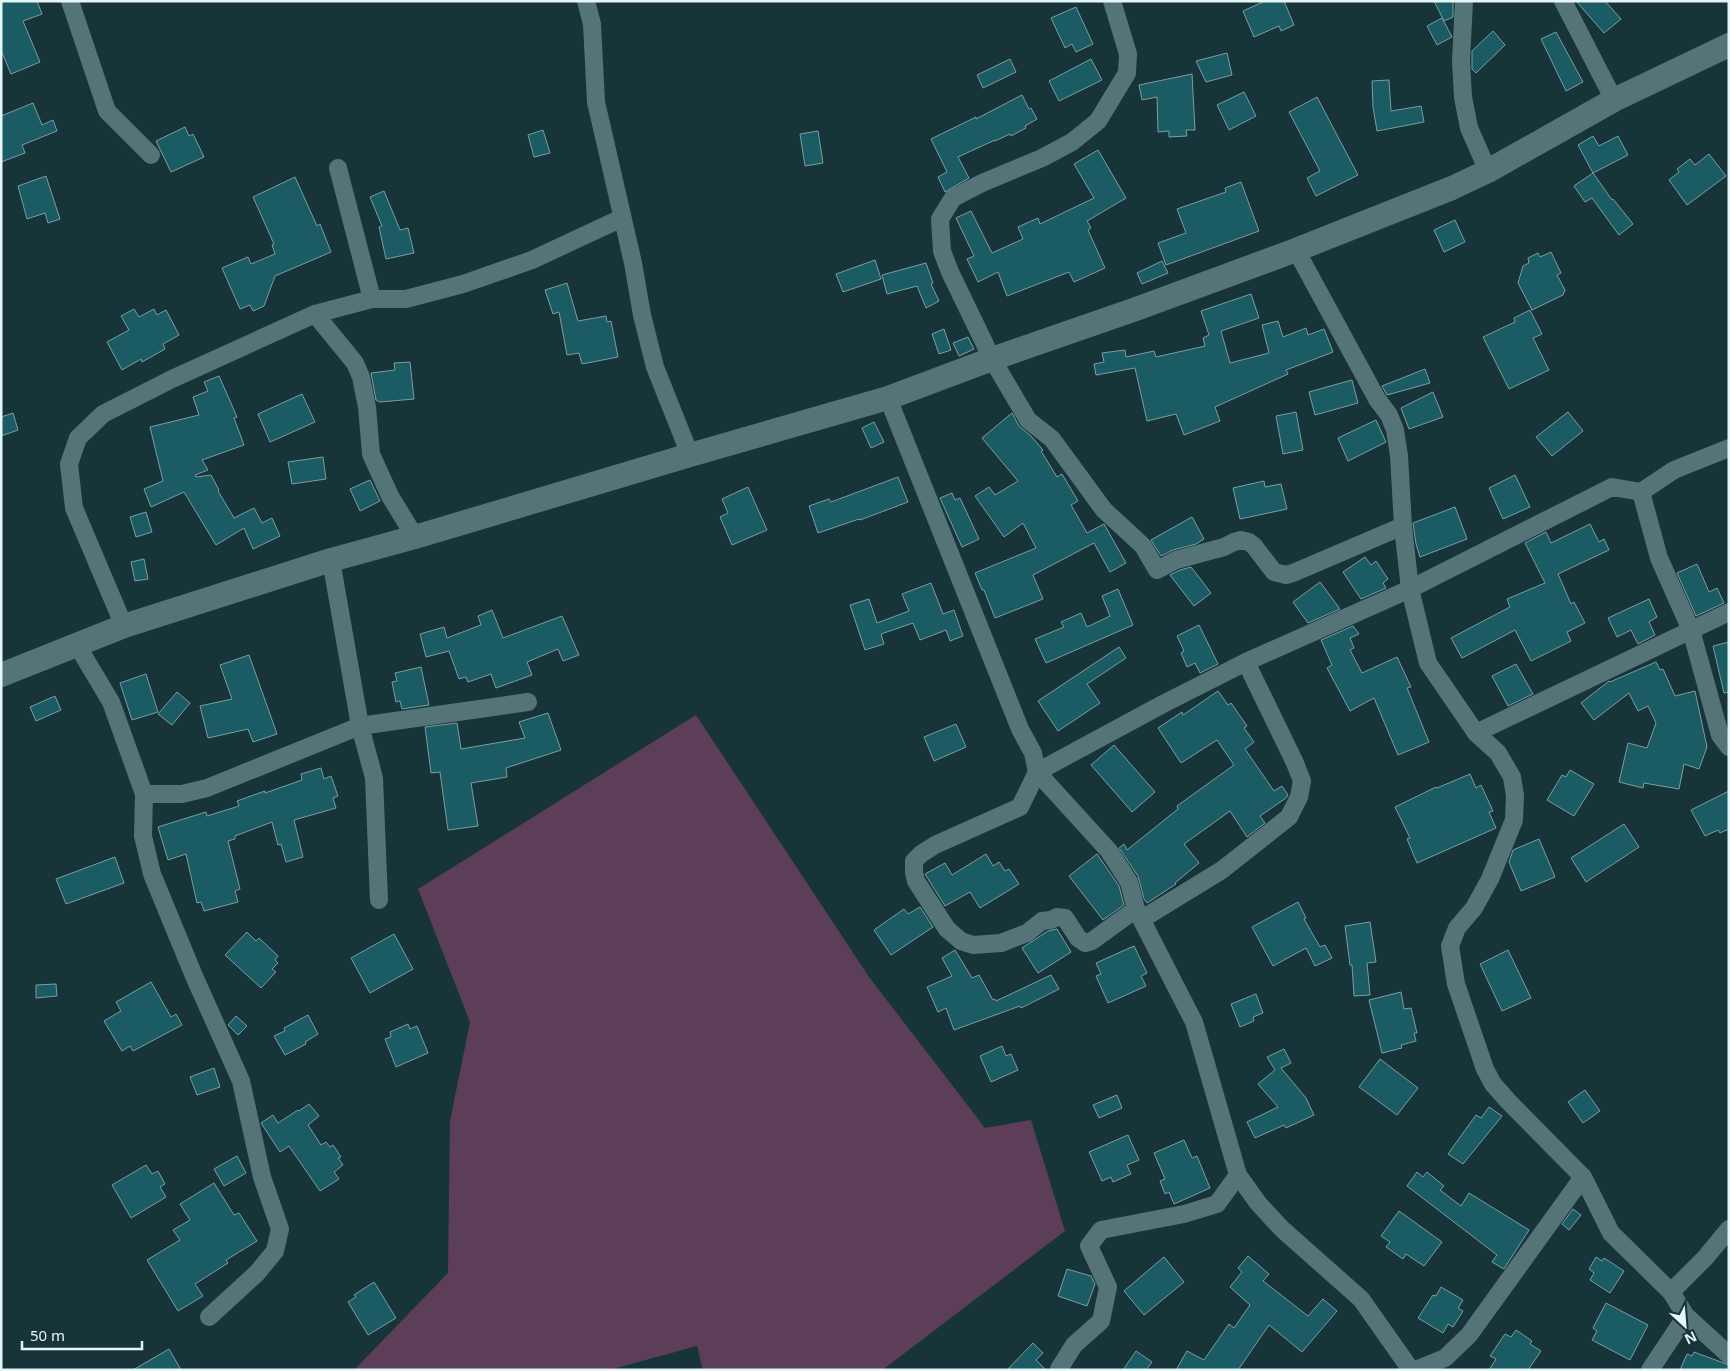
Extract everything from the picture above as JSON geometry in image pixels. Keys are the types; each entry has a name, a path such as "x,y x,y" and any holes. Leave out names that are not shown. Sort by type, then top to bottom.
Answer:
{"street":[{"path":"70,1 107,110 151,155"},
{"path":"586,1 592,24 596,102 642,315 655,367 690,455"},
{"path":"1112,1 1128,54 1128,73 1098,121 1072,142 1042,158 982,182 953,198 940,219 942,251 950,272 992,359 1028,420 1052,440 1104,510 1143,546 1157,570 1176,560 1242,540 1254,546 1274,572 1286,575 1403,526"},
{"path":"1464,1 1461,61 1463,98 1469,128 1488,171"},
{"path":"1563,1 1614,100"},
{"path":"1,675 124,626 331,560 888,398 992,359 1136,309 1296,250 1452,188 1488,171 1614,100 1729,45"},
{"path":"338,168 372,299"},
{"path":"124,626 74,508 69,464 78,438 102,414 172,379 315,314 372,299 406,299 463,284 532,260 622,218"},
{"path":"1296,250 1377,399 1389,415 1394,430 1399,456 1403,526 1410,589 1428,663 1476,733 1498,753 1512,777 1515,796 1514,820 1490,879 1474,908 1457,928 1450,946 1456,984 1485,1069 1493,1084 1508,1101 1583,1177 1612,1233 1671,1292 1686,1316 1729,1355"},
{"path":"315,314 355,364 361,377 367,407 371,454 390,496 415,537"},
{"path":"888,398 1020,729 1033,753 1038,772 1109,851 1129,882 1139,914 1194,1022 1238,1175 1258,1203 1282,1229 1360,1299 1413,1370 1444,1358 1469,1335 1583,1177"},
{"path":"1246,662 1302,781 1299,797 1289,817 1222,870 1092,941 1084,943 1078,938 1065,918 1057,917 1042,921 1027,933 1002,943 973,945 961,941 947,929 916,881 914,861 921,854 935,846 1020,807 1038,772 1163,704 1246,662 1410,589 1612,487 1640,492 1674,470 1729,448"},
{"path":"1640,492 1660,558 1691,630 1720,735 1729,747"},
{"path":"331,560 360,726 374,778 379,900"},
{"path":"1476,733 1729,612"},
{"path":"78,644 111,702 144,794 143,836 152,874 240,1081 262,1177 280,1228 275,1251 258,1273 209,1317"},
{"path":"144,794 182,794 207,788 360,726 528,702"},
{"path":"1059,1369 1074,1346 1100,1321 1108,1287 1089,1246 1102,1230 1184,1214 1217,1204 1238,1175"},
{"path":"1671,1292 1705,1258 1729,1229"},
{"path":"1650,1370 1686,1316"}],"shaded area":[{"path":"696,715 869,977 985,1128 1031,1120 1065,1231 885,1368 885,1370 703,1370 697,1346 609,1370 354,1370 448,1273 450,1121 470,1022 418,889"}],"building":[{"path":"1,1 37,1 42,14 23,21 40,62 11,74 1,50"},
{"path":"1265,1 1284,1 1294,25 1281,31 1279,26 1254,37 1243,11"},
{"path":"1434,1 1453,1 1453,17 1444,21"},
{"path":"1576,1 1605,1 1621,19 1604,33"},
{"path":"1076,7 1093,44 1076,52 1072,44 1065,48 1051,18"},
{"path":"1442,18 1452,37 1437,45 1427,26"},
{"path":"1493,31 1505,45 1476,73 1472,69 1472,51"},
{"path":"1556,32 1583,82 1566,91 1541,39"},
{"path":"1227,53 1232,75 1206,82 1196,61"},
{"path":"1010,59 1016,72 983,88 977,75"},
{"path":"1091,59 1102,80 1059,101 1049,81"},
{"path":"1192,74 1195,130 1186,130 1187,136 1169,137 1169,131 1158,132 1157,97 1142,100 1139,85"},
{"path":"1389,80 1391,111 1421,106 1424,122 1377,131 1373,107 1372,81"},
{"path":"1244,92 1256,116 1229,130 1217,105"},
{"path":"1022,95 1037,119 1025,126 1026,128 1011,136 1010,134 958,157 969,178 945,192 938,177 947,172 931,139 976,117 976,119"},
{"path":"1317,97 1358,175 1316,196 1307,178 1320,171 1289,112"},
{"path":"33,103 42,125 53,120 57,131 22,145 25,153 1,162 1,116"},
{"path":"185,127 189,136 193,134 204,157 171,172 156,141"},
{"path":"543,130 550,153 534,157 528,135"},
{"path":"818,131 823,163 805,166 800,134"},
{"path":"1593,136 1599,146 1618,136 1628,155 1593,173 1578,145"},
{"path":"1098,150 1126,198 1087,221 1091,228 1088,230 1105,268 1074,282 1069,272 1007,296 998,272 978,282 967,259 974,256 956,218 971,211 992,253 1023,239 1018,227 1038,218 1040,224 1094,198 1074,164"},
{"path":"1709,154 1726,176 1687,205 1669,180 1679,172 1677,169 1690,159 1695,165"},
{"path":"1593,173 1612,200 1633,224 1619,235 1592,198 1585,202 1574,186"},
{"path":"46,176 60,219 48,223 45,213 27,219 18,186"},
{"path":"295,177 317,226 320,224 331,252 275,276 264,306 253,311 250,305 240,309 222,268 248,257 251,264 275,254 272,245 274,244 253,197"},
{"path":"1241,182 1259,231 1166,265 1158,243 1186,233 1177,209 1226,192 1225,188"},
{"path":"384,191 400,230 408,228 414,253 386,259 379,227 382,226 370,197"},
{"path":"1455,220 1465,242 1444,252 1434,230"},
{"path":"1551,252 1561,273 1557,275 1565,290 1563,295 1532,310 1518,283 1523,266 1529,263 1528,258 1538,253 1540,257"},
{"path":"875,260 881,279 843,292 836,274"},
{"path":"1162,261 1168,273 1142,284 1137,273"},
{"path":"926,263 933,283 931,284 939,301 926,308 917,286 887,294 882,275"},
{"path":"567,283 578,321 606,316 607,322 611,321 618,357 582,364 579,353 567,355 559,312 553,314 545,290"},
{"path":"1251,294 1259,318 1221,331 1230,363 1269,353 1262,325 1278,321 1283,337 1306,328 1308,335 1324,329 1333,352 1286,370 1288,374 1215,407 1220,421 1184,435 1176,414 1147,421 1135,368 1096,375 1094,364 1104,362 1102,353 1125,350 1126,357 1154,351 1156,357 1205,346 1203,338 1209,335 1201,311"},
{"path":"134,309 139,317 154,309 157,315 166,310 179,335 163,344 165,349 142,362 141,359 122,370 107,342 129,330 121,316"},
{"path":"1530,310 1542,334 1533,338 1549,370 1509,389 1483,337 1515,322 1514,318"},
{"path":"944,329 951,350 939,354 932,334"},
{"path":"968,337 974,349 959,356 953,343"},
{"path":"410,362 414,399 380,402 376,400 371,373 395,370 394,363"},
{"path":"1425,369 1430,383 1387,395 1382,386"},
{"path":"219,376 237,417 234,418 244,445 202,460 208,470 195,475 196,477 211,475 234,518 254,508 262,523 272,518 280,536 253,549 244,528 216,545 184,492 151,507 144,489 163,481 150,427 199,415 193,397 208,391 204,382"},
{"path":"1352,380 1358,403 1315,415 1309,392"},
{"path":"1433,392 1443,417 1409,429 1401,408"},
{"path":"302,394 315,422 270,442 258,414"},
{"path":"1296,412 1303,450 1283,454 1276,416"},
{"path":"1568,412 1583,431 1552,456 1536,437"},
{"path":"13,413 18,430 1,436 1,417"},
{"path":"1012,413 1019,426 1043,450 1041,451 1057,477 1062,474 1078,501 1071,505 1087,533 1104,524 1126,563 1110,572 1094,543 1033,575 1043,599 995,618 975,573 1036,548 1023,523 1004,537 975,496 989,487 995,495 1018,481 982,438"},
{"path":"1376,420 1386,442 1348,461 1338,438"},
{"path":"874,422 884,442 871,448 862,428"},
{"path":"323,457 326,479 292,484 288,462"},
{"path":"1515,475 1530,507 1503,519 1489,488"},
{"path":"898,477 908,502 818,533 809,506 829,499 831,502"},
{"path":"370,480 380,501 360,511 350,489"},
{"path":"1264,481 1265,487 1281,484 1287,509 1240,519 1233,488"},
{"path":"748,487 767,530 732,545 720,517 728,513 722,499"},
{"path":"952,493 955,500 960,498 979,539 962,547 940,498"},
{"path":"1455,507 1467,539 1420,557 1413,523"},
{"path":"146,512 152,532 136,537 130,517"},
{"path":"1192,517 1204,539 1196,544 1173,550 1161,556 1151,540"},
{"path":"1590,524 1599,542 1604,539 1609,550 1558,574 1571,604 1574,602 1585,623 1567,632 1571,641 1531,661 1515,630 1462,658 1451,638 1510,607 1507,599 1545,583 1525,543 1546,532 1551,543"},
{"path":"1365,557 1371,565 1376,561 1388,579 1383,583 1386,588 1361,599 1343,572"},
{"path":"144,559 148,579 135,581 131,562"},
{"path":"1697,564 1709,592 1717,588 1724,603 1696,616 1677,573"},
{"path":"1191,567 1211,593 1194,606 1170,575"},
{"path":"1320,582 1340,609 1308,623 1293,602"},
{"path":"931,583 943,614 954,610 963,636 950,641 946,630 920,640 913,623 881,634 884,644 865,650 850,605 869,599 877,623 909,611 902,594"},
{"path":"1118,589 1133,625 1046,663 1035,639 1064,627 1061,622 1081,613 1087,627 1110,616 1102,596"},
{"path":"1649,599 1657,617 1649,622 1655,635 1638,644 1631,630 1617,637 1608,618"},
{"path":"492,610 503,638 562,616 579,655 563,661 558,649 527,662 532,675 496,688 491,674 468,682 466,677 459,679 449,651 426,657 420,634 444,627 447,638 481,625 478,616"},
{"path":"1199,625 1218,664 1200,673 1195,663 1187,667 1181,653 1184,651 1177,636"},
{"path":"1353,626 1359,634 1350,638 1354,648 1350,650 1362,673 1397,657 1411,687 1407,688 1429,742 1398,755 1374,698 1350,711 1327,668 1332,665 1321,640"},
{"path":"1729,642 1729,692 1724,693 1713,646"},
{"path":"1119,647 1126,658 1087,684 1100,703 1058,731 1038,701"},
{"path":"249,655 277,734 253,742 248,729 208,738 200,706 232,699 220,665"},
{"path":"1656,662 1660,670 1663,669 1675,696 1695,691 1707,747 1699,769 1684,764 1679,789 1644,783 1643,788 1619,782 1628,743 1647,748 1656,723 1648,706 1638,711 1629,693 1594,720 1581,703 1609,681"},
{"path":"1516,664 1533,694 1508,706 1492,676"},
{"path":"421,667 429,705 402,709 400,701 396,702 392,682 397,681 395,673"},
{"path":"146,674 158,712 132,720 120,683"},
{"path":"1218,691 1228,705 1231,703 1247,726 1244,728 1254,742 1245,749 1274,791 1282,786 1288,795 1260,816 1265,823 1247,837 1230,811 1184,844 1199,863 1176,884 1147,903 1144,899 1138,876 1119,848 1124,844 1127,850 1178,809 1177,806 1234,765 1217,740 1181,763 1158,728 1182,712 1183,715"},
{"path":"177,692 190,703 172,725 158,714"},
{"path":"55,696 61,710 36,721 30,707"},
{"path":"548,713 561,750 506,768 507,777 471,783 478,826 448,830 440,772 431,773 425,727 457,723 461,749 525,738 519,722"},
{"path":"956,724 966,747 934,761 924,737"},
{"path":"1114,745 1155,792 1132,812 1091,765"},
{"path":"321,768 324,779 331,776 338,796 333,798 336,808 294,820 303,857 286,862 281,844 278,845 272,822 235,836 235,839 228,841 240,889 235,891 238,902 204,911 201,902 197,903 186,854 168,860 158,827 206,812 207,816 239,806 237,801 302,780 301,774"},
{"path":"1570,770 1594,784 1574,816 1547,800 1562,775 1566,777"},
{"path":"1470,774 1476,788 1481,785 1493,811 1489,812 1496,828 1417,863 1407,839 1410,838 1395,807 1436,787"},
{"path":"1729,791 1729,829 1720,833 1718,830 1705,836 1691,810"},
{"path":"1624,824 1639,847 1586,882 1571,858"},
{"path":"1539,839 1555,877 1521,891 1509,862 1513,850"},
{"path":"986,854 993,866 999,862 1005,871 1009,869 1019,884 980,908 970,892 945,906 925,874 945,863 952,875"},
{"path":"1097,854 1119,886 1124,905 1103,920 1069,876"},
{"path":"115,857 124,883 66,904 56,879"},
{"path":"1298,902 1306,918 1304,919 1320,947 1325,945 1332,958 1315,966 1306,948 1273,966 1252,927"},
{"path":"920,907 933,927 891,955 874,930 904,909 908,914"},
{"path":"1370,922 1376,962 1367,963 1370,995 1354,996 1352,965 1350,965 1345,926"},
{"path":"1057,929 1071,952 1038,973 1022,948 1048,931"},
{"path":"247,932 256,941 259,938 278,956 275,960 278,963 272,969 276,972 261,988 225,955"},
{"path":"394,934 413,969 370,993 351,958"},
{"path":"1134,946 1147,973 1141,976 1146,986 1108,1003 1096,976 1101,974 1096,963"},
{"path":"955,950 972,978 979,975 993,1000 995,999 996,1001 1051,975 1059,989 1021,1008 1020,1006 954,1030 946,1008 938,1012 927,987 952,976 942,958"},
{"path":"1508,950 1531,998 1502,1011 1480,964"},
{"path":"151,982 171,1017 176,1014 182,1025 133,1051 130,1046 122,1051 104,1021 121,1011 116,1002"},
{"path":"56,984 57,996 36,998 36,985"},
{"path":"1401,992 1404,1009 1411,1008 1417,1033 1414,1033 1416,1041 1401,1045 1402,1048 1382,1053 1369,1000"},
{"path":"1256,994 1263,1013 1253,1017 1254,1021 1240,1027 1231,1004"},
{"path":"308,1015 318,1034 305,1042 306,1044 285,1055 274,1036 285,1031 284,1028"},
{"path":"236,1016 247,1026 238,1035 228,1025"},
{"path":"408,1024 410,1029 417,1026 428,1053 396,1067 385,1039 391,1037 390,1032"},
{"path":"1002,1046 1006,1056 1011,1054 1018,1070 991,1082 980,1056"},
{"path":"1284,1049 1291,1063 1281,1068 1306,1098 1314,1115 1286,1128 1284,1125 1255,1138 1247,1122 1278,1107 1258,1084 1275,1070 1267,1057"},
{"path":"1380,1059 1418,1088 1397,1115 1359,1087"},
{"path":"214,1068 220,1087 197,1095 190,1077"},
{"path":"1585,1090 1600,1111 1583,1123 1568,1102"},
{"path":"1117,1095 1122,1108 1099,1118 1093,1105"},
{"path":"309,1104 319,1116 308,1125 321,1145 326,1142 330,1147 333,1145 341,1157 338,1158 343,1165 334,1172 339,1179 320,1191 289,1146 280,1152 261,1123 273,1115 278,1123"},
{"path":"1489,1107 1502,1116 1463,1164 1448,1154 1476,1115 1481,1118"},
{"path":"1128,1135 1139,1160 1127,1165 1131,1174 1113,1182 1111,1177 1102,1181 1089,1152"},
{"path":"1184,1140 1192,1158 1197,1156 1210,1188 1174,1204 1169,1192 1165,1194 1160,1181 1165,1179 1154,1153"},
{"path":"237,1156 246,1173 224,1186 214,1169"},
{"path":"146,1165 152,1174 158,1171 165,1184 160,1187 166,1197 131,1218 112,1185"},
{"path":"1417,1172 1423,1177 1427,1172 1444,1186 1440,1190 1461,1206 1469,1193 1529,1230 1504,1269 1492,1262 1497,1255 1407,1186"},
{"path":"214,1183 234,1215 239,1213 257,1241 226,1260 228,1263 195,1284 203,1296 178,1311 147,1260 180,1240 173,1230 190,1220 180,1204"},
{"path":"1573,1209 1581,1215 1569,1230 1562,1224"},
{"path":"1399,1211 1442,1242 1424,1266 1406,1254 1403,1259 1386,1247 1390,1242 1381,1236"},
{"path":"1248,1256 1269,1274 1263,1281 1308,1316 1323,1299 1337,1311 1302,1352 1269,1325 1238,1370 1176,1370 1187,1351 1204,1360 1229,1324 1234,1328 1250,1305 1230,1287 1242,1272 1238,1268"},
{"path":"1164,1257 1184,1282 1144,1315 1124,1291"},
{"path":"1596,1257 1602,1261 1604,1258 1624,1271 1610,1293 1590,1280 1594,1273 1589,1269"},
{"path":"1067,1269 1091,1276 1095,1284 1087,1306 1058,1296"},
{"path":"374,1282 396,1318 368,1335 348,1302 356,1297 354,1295"},
{"path":"1441,1287 1463,1300 1458,1308 1463,1311 1453,1327 1448,1324 1443,1333 1418,1318 1433,1295 1436,1296"},
{"path":"1606,1303 1648,1325 1630,1360 1592,1340 1597,1331 1593,1328"},
{"path":"1516,1330 1532,1341 1530,1344 1541,1351 1528,1370 1489,1370 1496,1359 1490,1356 1505,1334 1511,1337"},
{"path":"1033,1343 1043,1353 1036,1360 1046,1370 1007,1370"},
{"path":"169,1349 181,1370 133,1370"},
{"path":"1136,1351 1152,1362 1146,1370 1123,1370"},
{"path":"1694,1352 1729,1365 1729,1370 1680,1370 1687,1354 1692,1356"}]}
